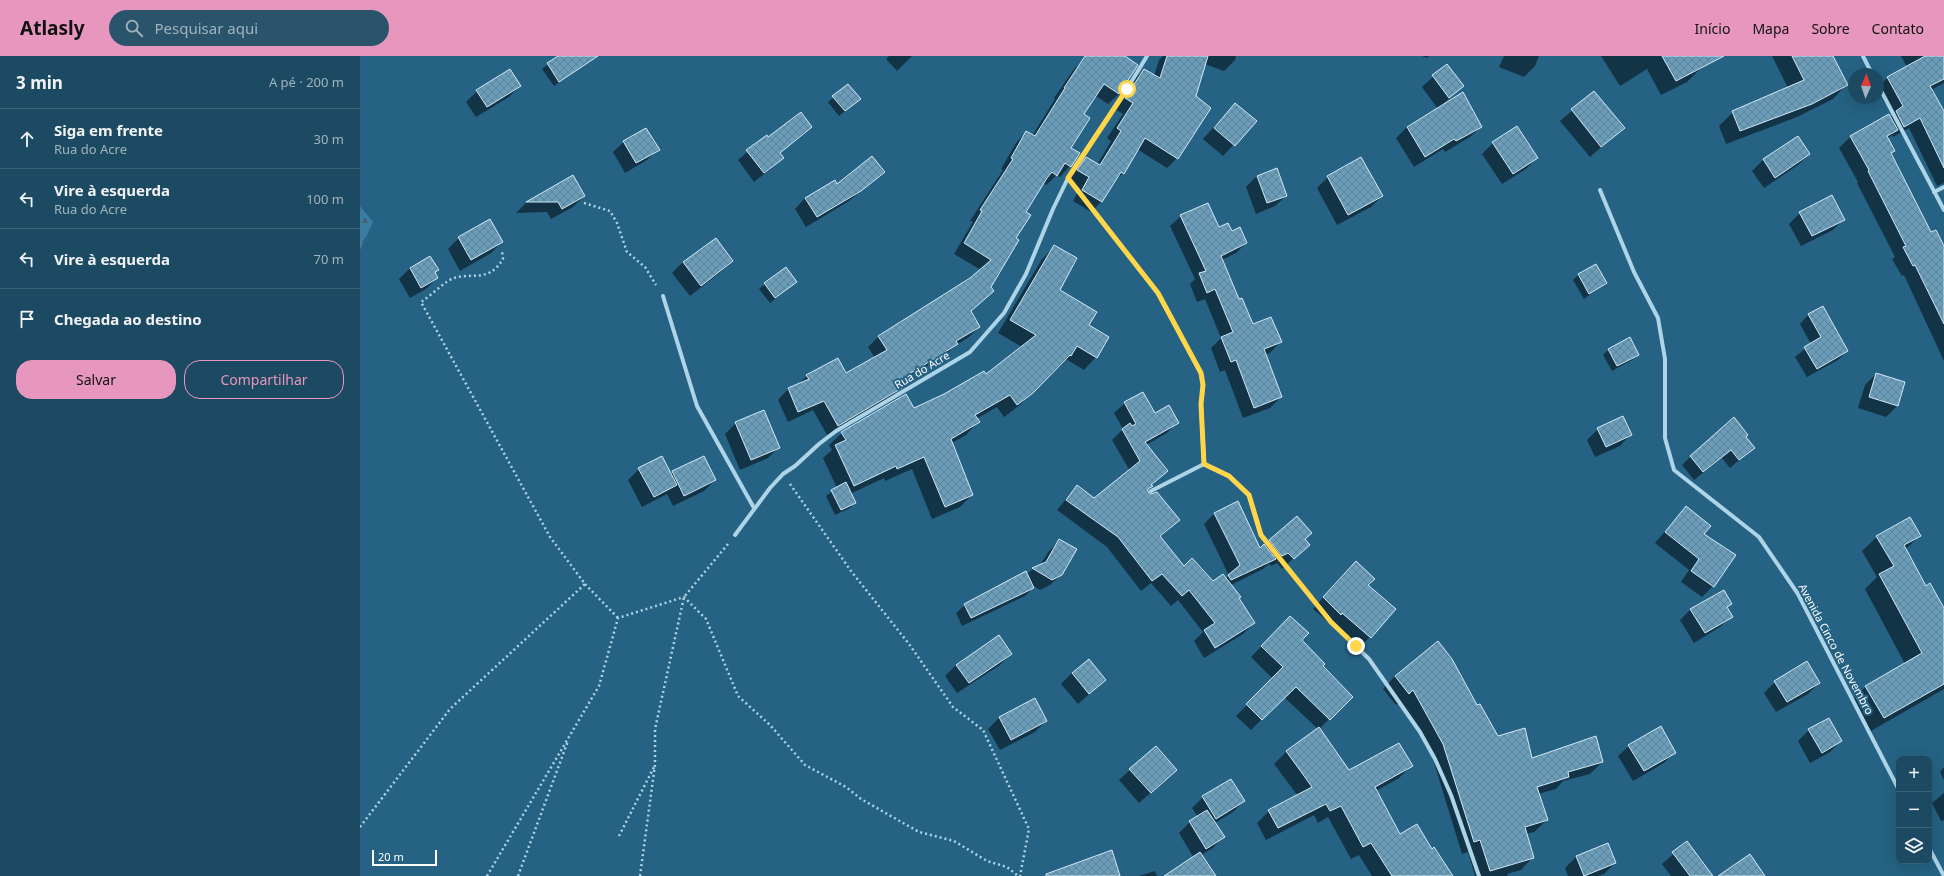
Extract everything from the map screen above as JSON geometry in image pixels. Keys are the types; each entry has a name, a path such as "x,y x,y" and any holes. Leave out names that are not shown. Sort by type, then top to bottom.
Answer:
{"street":[{"name":"Rua do Acre","path":"735,535 770,488 783,474 796,466 819,444 836,431 970,352 1004,313 1026,274 1053,209 1068,178 1147,56"},
{"path":"1863,56 1869,68"},
{"path":"1884,96 1944,210"},
{"path":"1068,178 1158,293 1201,373 1203,385 1201,404 1204,464"},
{"path":"1934,192 1944,187"},
{"name":"Avenida Cinco de Novembro","path":"1600,190 1634,272 1658,318 1665,359 1665,438 1674,470 1759,537 1798,594 1896,784"},
{"path":"664,296 697,406 754,508"},
{"path":"1152,491 1204,464"},
{"path":"1204,464 1229,476 1249,495 1261,535 1331,622 1369,659 1420,732 1435,759 1451,795 1478,876"},
{"path":"1932,854 1944,876"}],"path":[{"path":"584,203 610,211 617,223 627,252 645,267 664,296"},
{"path":"502,250 503,259 499,266 493,270 486,274 473,277 459,277 449,280 421,302 550,537 585,584 618,618"},
{"path":"684,597 706,619 738,696 770,725 805,765 846,787 861,799 919,832 954,841 987,861 1007,867 1019,876 1030,828 982,730 953,707 909,644 851,571 783,474"},
{"path":"640,876 655,765 655,729 684,597 735,535"},
{"path":"360,827 450,709 585,584"},
{"path":"618,618 684,597"},
{"path":"487,876 599,686 618,618"},
{"path":"518,876 570,735"},
{"path":"619,836 655,765"}],"green space":[{"path":"360,206 373,222 360,250"}],"building":[{"path":"558,56 598,56 559,82 547,63"},
{"path":"1085,56 1125,56 1138,65 1119,94 1104,84 1084,114 1090,118 1071,148 1080,153 1071,167 1065,163 1057,176 1052,172 1047,178 1026,212 1031,215 1016,238 1019,240 991,287 994,291 971,311 980,327 956,341 958,344 898,381 902,388 838,426 824,401 798,412 788,388 809,379 806,375 838,358 846,373 887,350 878,336 970,278 991,260 964,243 982,211 980,210 1013,159 1011,158 1026,131 1035,136"},
{"path":"1167,56 1208,56 1196,96 1211,108 1178,159 1145,138 1124,174 1121,172 1102,202 1082,190 1089,177 1077,170 1086,157 1100,165 1121,131 1117,128 1133,103 1125,98 1144,69 1160,78"},
{"path":"1662,56 1724,56 1676,81"},
{"path":"1792,56 1833,56 1848,85 1812,104 1740,131 1732,111 1804,80"},
{"path":"1925,56 1944,56 1944,79 1930,86 1944,111 1944,168 1920,118 1904,127 1896,111 1903,106 1887,77"},
{"path":"1447,64 1464,86 1449,98 1432,75"},
{"path":"510,69 521,86 487,107 476,90"},
{"path":"848,84 861,99 845,111 832,96"},
{"path":"1594,91 1625,128 1601,147 1571,109"},
{"path":"1463,92 1482,127 1456,141 1454,139 1425,157 1407,127"},
{"path":"1235,103 1257,121 1235,146 1214,128"},
{"path":"801,112 812,127 780,153 784,158 764,173 746,150 767,135 768,137"},
{"path":"1889,114 1898,130 1887,136 1895,151 1891,153 1931,232 1936,230 1944,246 1944,324 1915,265 1913,266 1903,247 1906,246 1868,171 1869,170 1850,136"},
{"path":"1517,126 1538,158 1513,174 1492,142"},
{"path":"646,128 660,150 636,163 623,141"},
{"path":"1798,136 1810,154 1775,178 1763,159"},
{"path":"872,156 885,172 861,191 817,217 805,198 835,180 837,184"},
{"path":"1361,157 1383,196 1348,215 1327,176"},
{"path":"1277,168 1287,196 1267,203 1257,176"},
{"path":"573,175 585,196 562,209 558,202 526,202"},
{"path":"1832,195 1845,220 1812,236 1799,212"},
{"path":"1208,203 1219,227 1228,223 1232,231 1240,227 1247,243 1221,256 1239,299 1242,298 1253,324 1271,317 1282,342 1264,349 1282,397 1254,408 1236,360 1231,362 1221,337 1233,332 1215,289 1207,293 1199,273 1206,271 1180,215"},
{"path":"490,219 503,242 471,260 458,237"},
{"path":"716,238 733,261 701,286 683,262"},
{"path":"1054,245 1077,258 1060,290 1097,312 1089,325 1109,337 1097,358 1077,346 1071,356 1070,355 1033,393 1017,405 1010,395 975,415 980,422 951,439 973,495 945,507 924,457 897,469 896,466 854,486 835,445 846,440 841,432 906,394 914,408 944,394 984,371 986,374 1036,335 1010,320"},
{"path":"430,256 439,270 435,272 438,278 421,288 410,268"},
{"path":"1596,264 1607,283 1589,294 1578,274"},
{"path":"786,267 797,282 775,298 764,283"},
{"path":"1823,306 1848,351 1817,369 1804,347 1821,337 1808,314"},
{"path":"1630,337 1639,355 1617,366 1608,349"},
{"path":"1876,373 1905,382 1898,406 1869,397"},
{"path":"1143,392 1155,413 1169,405 1179,423 1145,442 1168,471 1151,485 1153,486 1148,489 1148,492 1151,494 1157,492 1180,520 1160,536 1184,566 1192,558 1213,581 1223,574 1241,597 1239,598 1255,623 1215,648 1204,630 1215,623 1189,590 1182,596 1162,574 1152,581 1118,537 1066,500 1077,485 1094,498 1140,461 1122,429 1130,423 1132,426 1136,424 1124,402"},
{"path":"764,410 780,448 751,460 735,422"},
{"path":"1623,416 1632,435 1606,447 1597,428"},
{"path":"1734,417 1748,435 1746,437 1755,448 1739,460 1731,450 1703,472 1690,456"},
{"path":"662,456 677,485 654,497 638,468"},
{"path":"704,456 716,480 684,496 672,471"},
{"path":"846,482 856,503 841,510 831,490"},
{"path":"1238,501 1260,548 1264,544 1276,559 1231,580 1228,575 1240,565 1214,513"},
{"path":"1686,506 1711,526 1704,534 1736,555 1714,587 1691,571 1699,559 1665,532"},
{"path":"1297,516 1312,533 1305,539 1310,545 1294,559 1288,553 1282,556 1269,540"},
{"path":"1910,517 1921,536 1904,545 1926,586 1930,583 1944,608 1944,684 1884,718 1865,686 1922,653 1879,574 1894,566 1876,536"},
{"path":"1059,539 1077,549 1062,575 1052,580 1032,568 1046,562"},
{"path":"1356,561 1375,579 1368,585 1396,609 1371,638 1342,613 1341,615 1323,597"},
{"path":"1026,571 1034,588 971,618 964,604"},
{"path":"1724,590 1732,604 1727,607 1733,617 1705,633 1690,609"},
{"path":"1290,616 1309,633 1302,640 1325,664 1323,666 1353,697 1330,720 1296,687 1262,720 1246,704 1283,667 1261,646"},
{"path":"999,635 1012,654 969,683 956,665"},
{"path":"1438,641 1452,659 1477,705 1480,704 1498,736 1525,728 1532,758 1596,736 1603,762 1568,772 1569,777 1537,787 1548,820 1525,827 1534,858 1490,871 1480,840 1474,842 1443,744 1413,690 1409,694 1395,676"},
{"path":"1089,659 1106,680 1089,694 1072,673"},
{"path":"1807,661 1820,683 1787,702 1774,681"},
{"path":"1035,698 1047,721 1011,740 999,717"},
{"path":"1829,718 1842,741 1822,753 1808,729"},
{"path":"1661,726 1676,753 1644,771 1628,745"},
{"path":"1319,727 1349,770 1399,743 1413,766 1375,787 1400,834 1417,824 1432,849 1434,847 1453,876 1392,876 1371,843 1363,847 1341,806 1330,811 1326,804 1278,828 1268,810 1312,787 1286,751"},
{"path":"1156,746 1177,770 1151,793 1129,769"},
{"path":"1231,779 1245,801 1216,819 1202,796"},
{"path":"1207,810 1225,837 1206,849 1189,821"},
{"path":"1687,841 1713,876 1690,876 1672,852"},
{"path":"1608,843 1616,863 1584,876 1576,856"},
{"path":"1112,850 1120,876 1046,876 1046,874"},
{"path":"1200,852 1216,876 1164,876"},
{"path":"1750,854 1765,876 1718,876"}],"route":[{"path":"1127,89 1068,178 1158,293 1201,373 1203,385 1201,404 1204,464 1229,476 1249,495 1261,535 1331,622 1356,646"}]}
